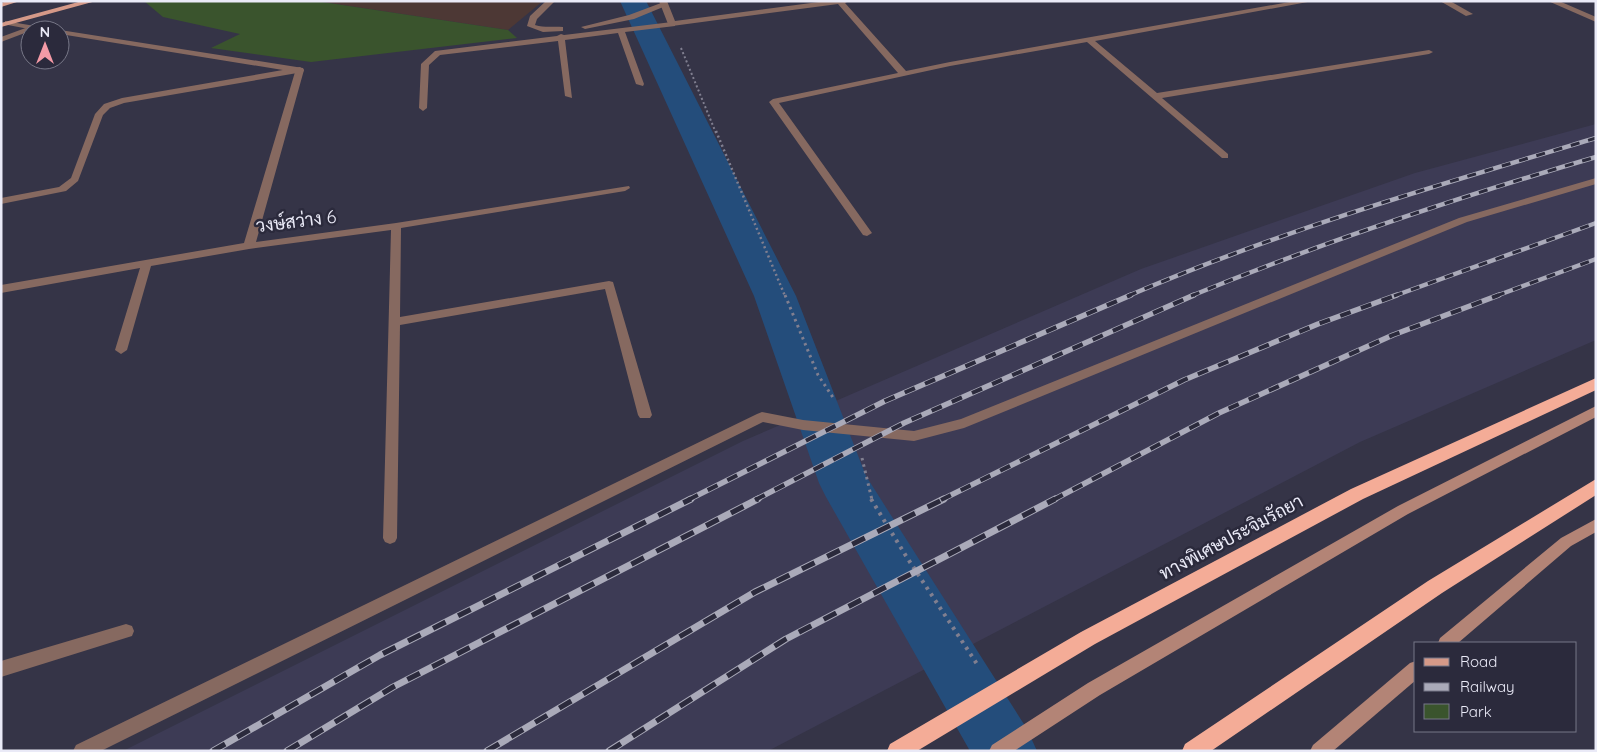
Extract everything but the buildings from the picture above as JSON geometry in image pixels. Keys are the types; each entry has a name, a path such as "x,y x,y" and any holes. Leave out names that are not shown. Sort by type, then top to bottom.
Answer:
{"highway":[{"name":"ทางพิเศษประจิมรัถยา","path":"897,751 1088,638 1356,494 1596,383"},
{"path":"1192,751 1434,587 1596,486"}],"main road":[{"path":"1,5 16,1"},
{"path":"4,24 92,1"},
{"path":"998,751 1122,673 1403,510 1596,411"},
{"path":"1447,642 1566,542 1596,525"},
{"path":"1319,751 1414,671"}],"street":[{"path":"551,1 533,18 531,26 543,30 589,27 631,17 649,11 664,3 672,24"},
{"path":"867,233 773,102 950,64 1309,1"},
{"path":"1444,1 1469,14"},
{"path":"1552,1 1596,20"},
{"path":"423,108 425,64 438,53 561,36 621,32 639,28 843,2 905,75"},
{"path":"4,24 20,26"},
{"path":"621,32 640,84"},
{"path":"1,40 20,33"},
{"path":"70,34 300,70"},
{"path":"561,36 569,96"},
{"path":"1089,40 1225,156"},
{"path":"1154,96 1428,52"},
{"path":"1,201 62,189 75,179 99,114 107,106 122,101 300,70"},
{"name":"วงษ์สว่าง 6","path":"300,70 249,246 396,226 625,188"},
{"path":"82,751 762,416 803,425 914,436 964,423 1464,220 1596,181"},
{"path":"390,538 396,226"},
{"path":"1,289 249,246"},
{"path":"121,350 147,264"},
{"path":"394,322 609,285 645,415"},
{"path":"1,669 126,631"}],"path":[{"path":"672,24 818,375 856,430 870,497 981,671"}],"shaded area":[{"path":"316,1 543,1 508,30"},
{"path":"1596,124 1596,340 1360,442 768,751 123,751 743,441 1141,269 1415,173"}],"green space":[{"path":"144,1 316,1 508,30 517,38 311,62 211,48 240,34 163,17"}],"waterway":[{"path":"633,1 775,296 844,483 1005,751"}],"railway":[{"path":"1128,296 1243,250 1359,210 1596,138"},
{"path":"1191,296 1291,257 1392,221 1596,157"},
{"path":"1394,296 1596,223"},
{"path":"1496,296 1596,259"},
{"path":"688,500 885,401 1131,295"},
{"path":"755,500 904,423 1194,295"},
{"path":"941,500 1184,380 1318,324 1397,295"},
{"path":"1053,500 1219,413 1393,335 1499,295"},
{"path":"213,751 380,655 691,499"},
{"path":"287,751 393,687 758,499"},
{"path":"487,751 755,592 944,499"},
{"path":"609,751 786,639 1055,499"}]}
